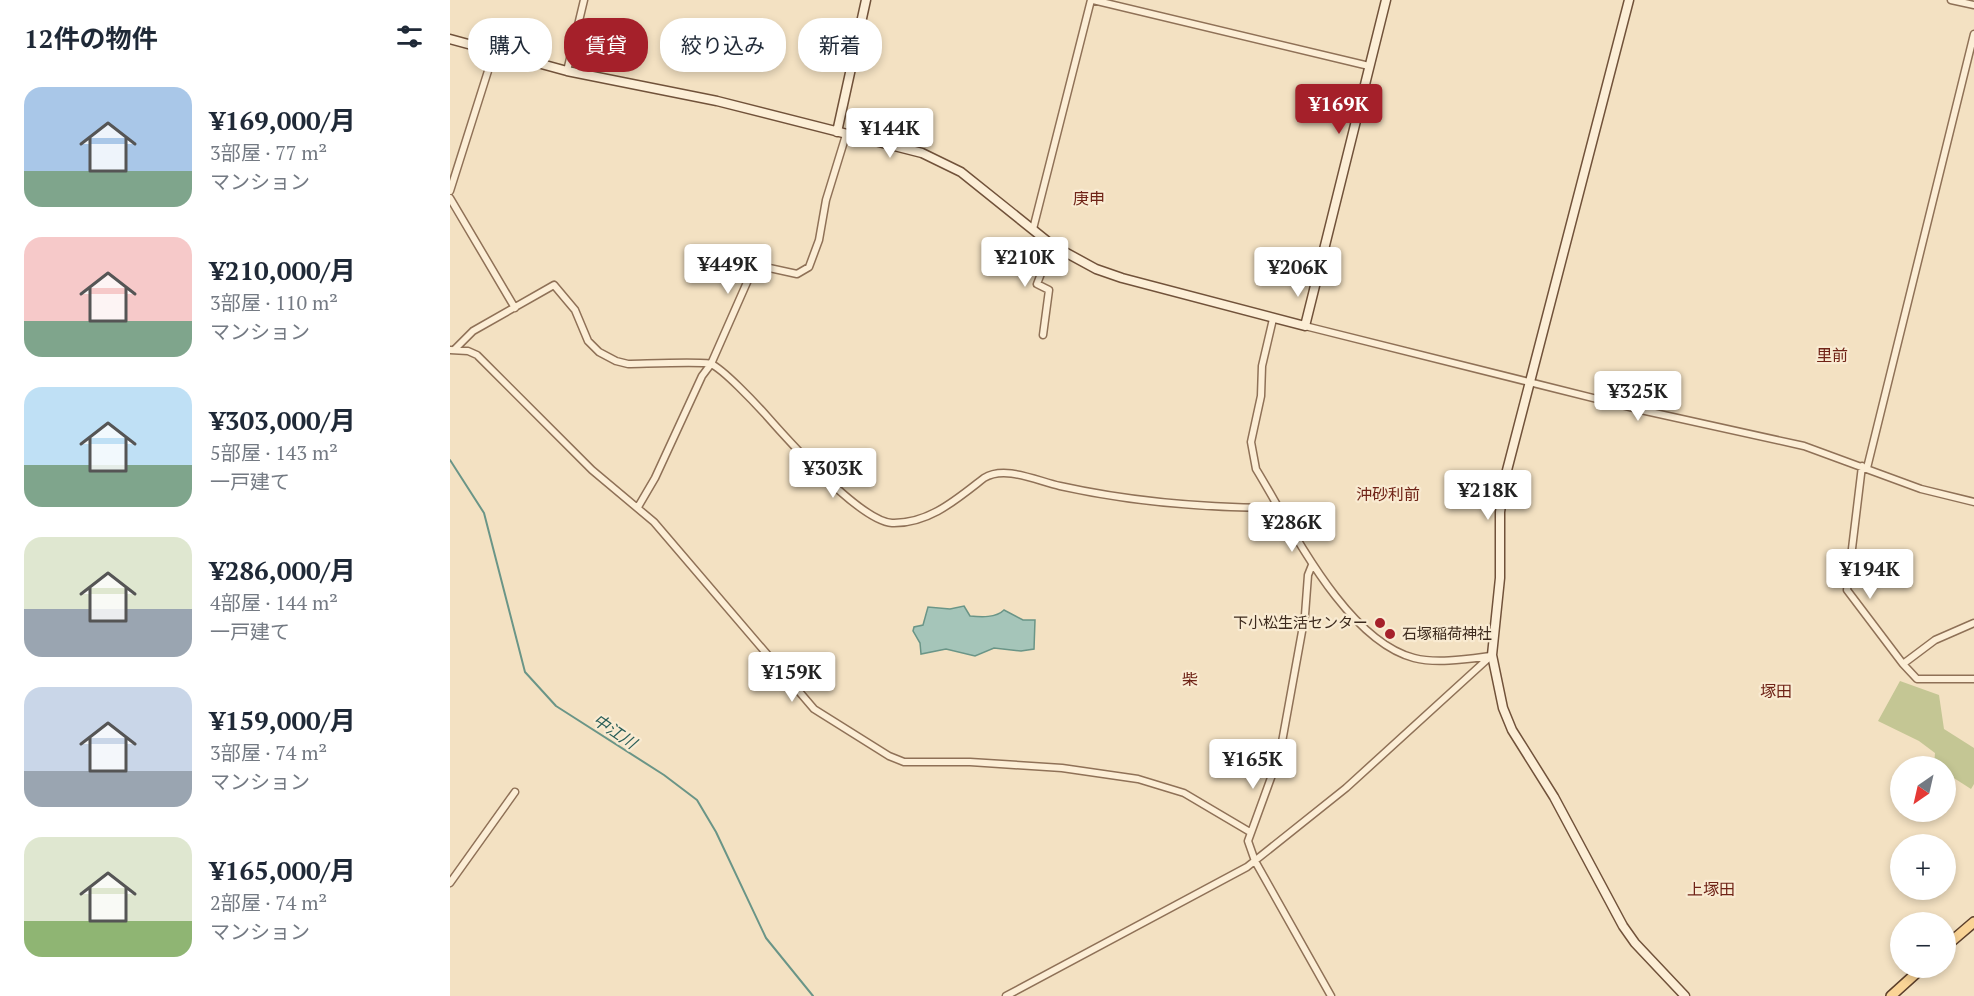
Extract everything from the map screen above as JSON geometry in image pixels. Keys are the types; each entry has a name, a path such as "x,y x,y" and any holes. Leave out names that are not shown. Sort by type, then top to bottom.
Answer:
{"main road":[{"path":"1956,937 1974,922"},
{"path":"1891,996 1911,978"}],"street":[{"path":"580,18 584,0"},
{"path":"837,132 866,0"},
{"path":"1033,229 1092,0 1369,66"},
{"path":"1305,326 1386,0"},
{"path":"1629,0 1505,478 1500,512 1500,578 1492,656 1498,694 1512,730 1554,797 1611,905 1635,943 1685,996"},
{"path":"1951,0 1974,5"},
{"path":"1974,34 1864,467 1847,590 1917,679 1974,679"},
{"path":"450,39 468,44"},
{"path":"450,192 488,72"},
{"path":"572,72 717,101 922,153 944,162 975,183 1052,245 1096,269 1122,278 1273,319 1530,383 1804,446 1921,489 1974,502"},
{"path":"638,507 655,478 702,376 711,364 755,268 797,274 809,267 819,240 826,200 846,135"},
{"path":"450,198 515,308"},
{"path":"1043,335 1048,290 1037,284 1052,245"},
{"path":"452,350 473,331 554,285 575,310 588,341 599,352 616,361 628,364 711,364 753,400 798,451 831,482 876,519 891,523 919,518 943,510 984,478 991,474 1005,473 1063,486 1152,501 1229,508 1280,508"},
{"path":"1273,319 1262,366 1261,396 1251,442 1252,457 1256,470 1312,565 1340,601 1377,639 1394,649 1415,658 1492,656"},
{"path":"452,350 468,351 477,355 592,470 638,507 663,532 814,709 889,756 904,762 970,762 1062,768 1138,779 1184,793 1250,832"},
{"path":"1312,565 1308,575 1305,615 1280,753 1250,832 1249,849 1331,996"},
{"path":"1903,664 1935,640 1974,623"},
{"path":"1006,996 1255,861 1346,788 1492,656"},
{"path":"450,883 515,792"}],"green space":[{"path":"1900,681 1939,695 1944,729 1974,748 1974,784 1971,789 1956,779 1956,756 1935,756 1935,753 1919,741 1878,721"}],"shaded area":[{"path":"964,606 970,616 993,616 1004,610 1023,620 1035,620 1034,649 1021,651 994,648 975,656 946,649 921,654 920,643 913,631 914,627 923,625 928,607 950,609"}],"waterway":[{"name":"中江川","path":"450,460 484,513 525,672 556,706 664,775 697,800 716,832 766,938 813,996"}],"place":[{"name":"下小松生活センター","path":"1380,623"},
{"name":"石塚稲荷神社","path":"1390,634"}],"district":[{"name":"庚申","path":"1089,198"},
{"name":"里前","path":"1832,355"},
{"name":"沖砂利前","path":"1388,494"},
{"name":"柴","path":"1190,679"},
{"name":"塚田","path":"1776,691"},
{"name":"上塚田","path":"1711,889"}]}
